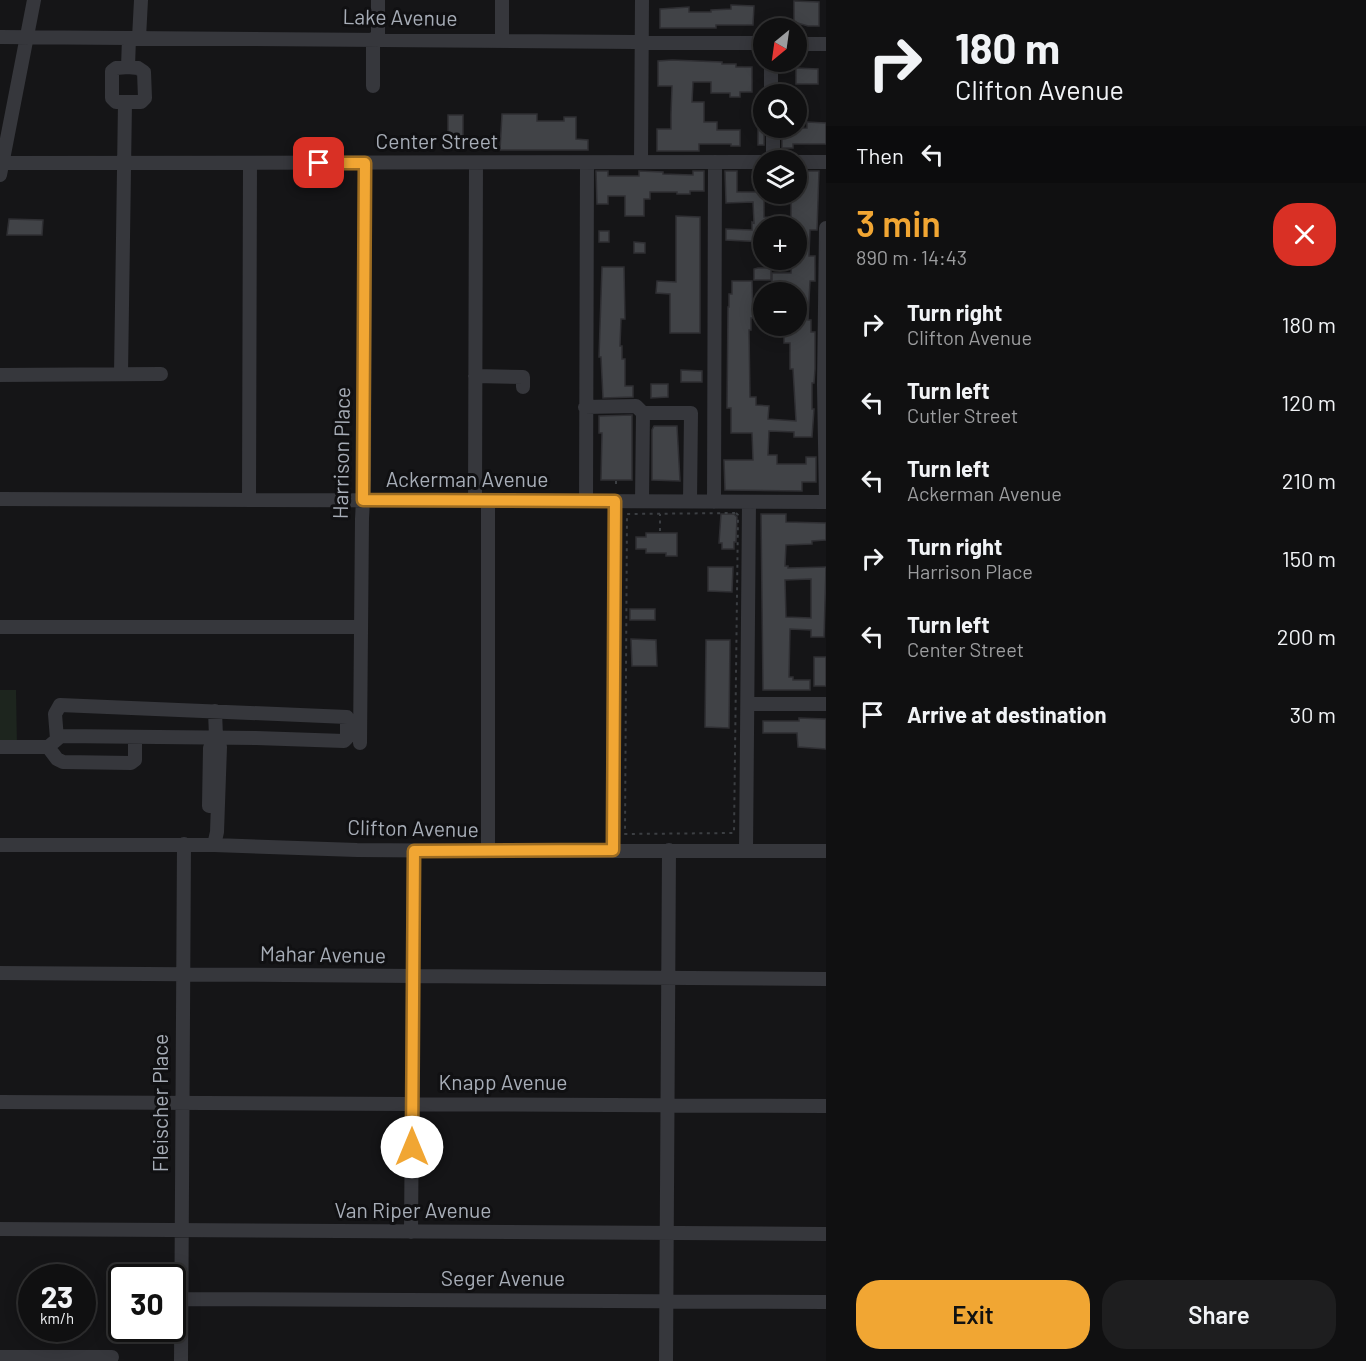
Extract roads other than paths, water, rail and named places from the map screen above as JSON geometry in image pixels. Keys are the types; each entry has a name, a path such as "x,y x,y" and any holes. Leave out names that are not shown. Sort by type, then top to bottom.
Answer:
{"street":[{"path":"1,168 34,0"},
{"path":"128,67 141,0"},
{"path":"373,86 378,0"},
{"path":"502,0 502,40"},
{"path":"641,162 642,0"},
{"name":"Lake Avenue","path":"0,37 753,43"},
{"path":"807,44 826,44"},
{"path":"128,67 138,68 144,72 145,98 141,102 117,102 112,98 112,74 116,68 128,67"},
{"path":"121,374 125,102"},
{"path":"585,501 587,162"},
{"path":"714,502 715,162"},
{"name":"Center Street","path":"1,168 250,163 753,162"},
{"path":"807,162 826,162"},
{"path":"249,500 250,163"},
{"name":"Harrison Place","path":"360,743 365,163"},
{"path":"476,163 475,376 481,501 488,851"},
{"path":"826,228 826,501"},
{"path":"0,375 161,374"},
{"path":"475,376 523,377 523,387"},
{"path":"585,407 636,406 643,413 691,413 690,501"},
{"path":"642,501 643,413"},
{"path":"612,494 613,850"},
{"name":"Ackerman Avenue","path":"0,499 585,501 612,494 642,501 826,501"},
{"path":"746,851 749,502"},
{"path":"0,627 361,627"},
{"path":"748,704 826,704"},
{"path":"0,747 52,743 62,736 216,737 344,741 347,738 347,717 60,705 55,714 52,743 57,759 63,762 131,763 135,760 135,741 131,737"},
{"path":"213,845 209,831 210,748 216,737 214,711"},
{"name":"Clifton Avenue","path":"0,845 184,844 414,851 826,851"},
{"name":"Fleischer Place","path":"181,1264 184,844"},
{"path":"666,1361 669,850"},
{"path":"411,1232 414,851"},
{"name":"Mahar Avenue","path":"0,973 826,979"},
{"name":"Knapp Avenue","path":"0,1102 826,1106"},
{"name":"Van Riper Avenue","path":"0,1229 826,1234"},
{"name":"Seger Avenue","path":"186,1299 826,1302"},
{"name":"Fleischer Place","path":"181,1342 181,1361"},
{"path":"0,1357 112,1357"}]}
